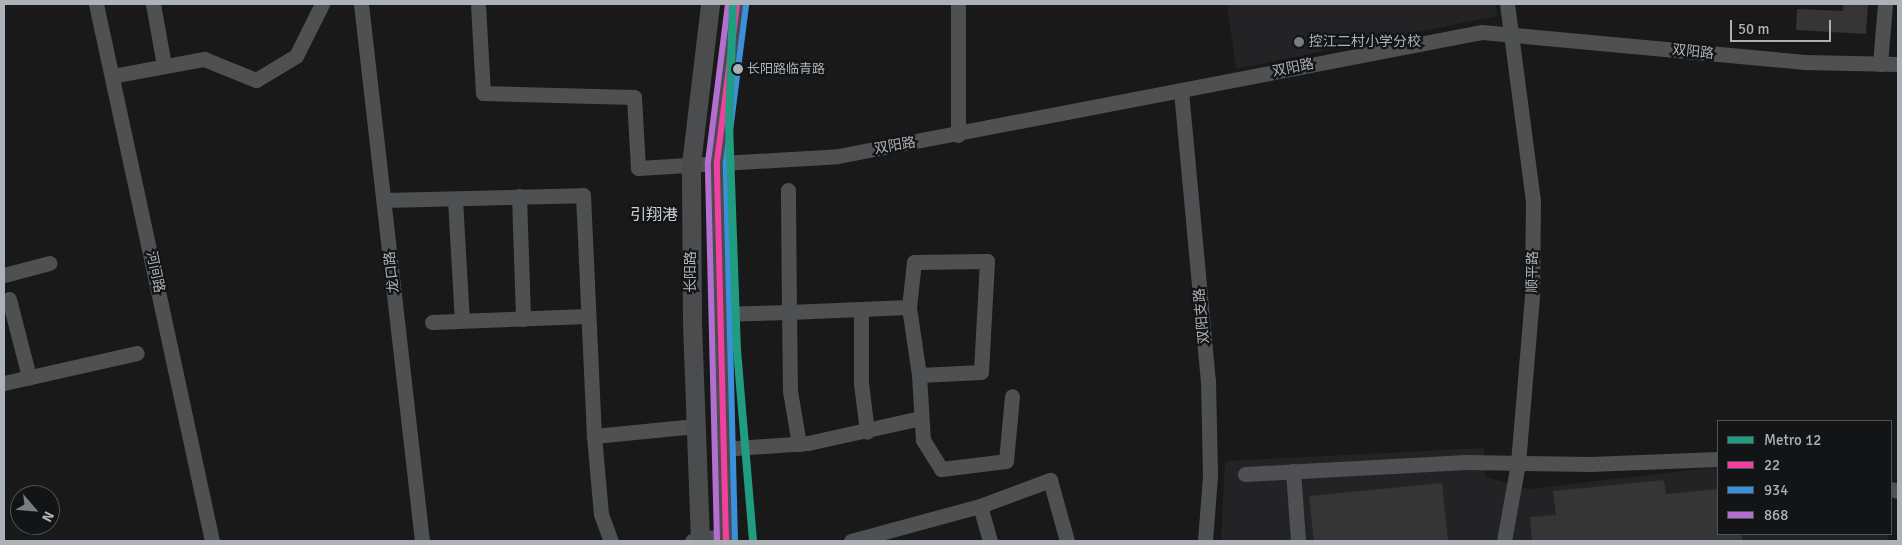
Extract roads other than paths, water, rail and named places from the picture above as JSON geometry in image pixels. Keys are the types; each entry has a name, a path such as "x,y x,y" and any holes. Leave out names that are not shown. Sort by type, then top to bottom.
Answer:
{"main road":[{"name":"长阳路","path":"698,541 691,164 710,4"},
{"name":"长阳路","path":"726,538 718,314 717,162 737,4"}],"street":[{"name":"河间路","path":"96,4 212,541"},
{"path":"152,4 164,65"},
{"path":"112,76 204,59 256,80 296,56 322,4"},
{"name":"龙口路","path":"361,4 422,541"},
{"name":"双阳路","path":"478,4 483,93 634,97 638,168 838,156 958,135 1482,32 1509,33 1715,55 1898,64"},
{"path":"958,4 958,135"},
{"name":"顺平路","path":"1504,541 1518,463 1532,296 1533,201 1509,33 1507,4"},
{"path":"1880,64 1885,4"},
{"name":"双阳支路","path":"1181,91 1208,380 1210,476 1205,541"},
{"path":"788,190 790,391 799,444"},
{"path":"384,200 455,200 583,195 587,316 594,436 601,514 610,541"},
{"path":"519,196 523,319"},
{"path":"455,200 462,320"},
{"path":"919,375 981,372 987,260 914,262 909,307 919,375 923,440 941,469 1006,461 1012,396"},
{"path":"4,275 49,263"},
{"path":"9,299 29,377"},
{"path":"718,314 909,307"},
{"path":"860,309 861,383 867,432"},
{"path":"432,322 587,316"},
{"path":"4,383 137,353"},
{"path":"722,450 799,444 867,432 922,418"},
{"path":"594,436 696,426"},
{"path":"1245,474 1466,462 1717,460"},
{"path":"1293,471 1298,541"},
{"path":"851,541 980,506 1050,480 1068,541"},
{"path":"980,506 990,541"},
{"path":"698,541 726,538"}],"metro line":[{"name":"12","path":"733,4 729,123 737,350 753,541"}],"place":[{"name":"控江二村小学分校","path":"1299,42"},
{"name":"长阳路临青路","path":"738,69"}],"district":[{"name":"引翔港","path":"654,215"}]}
